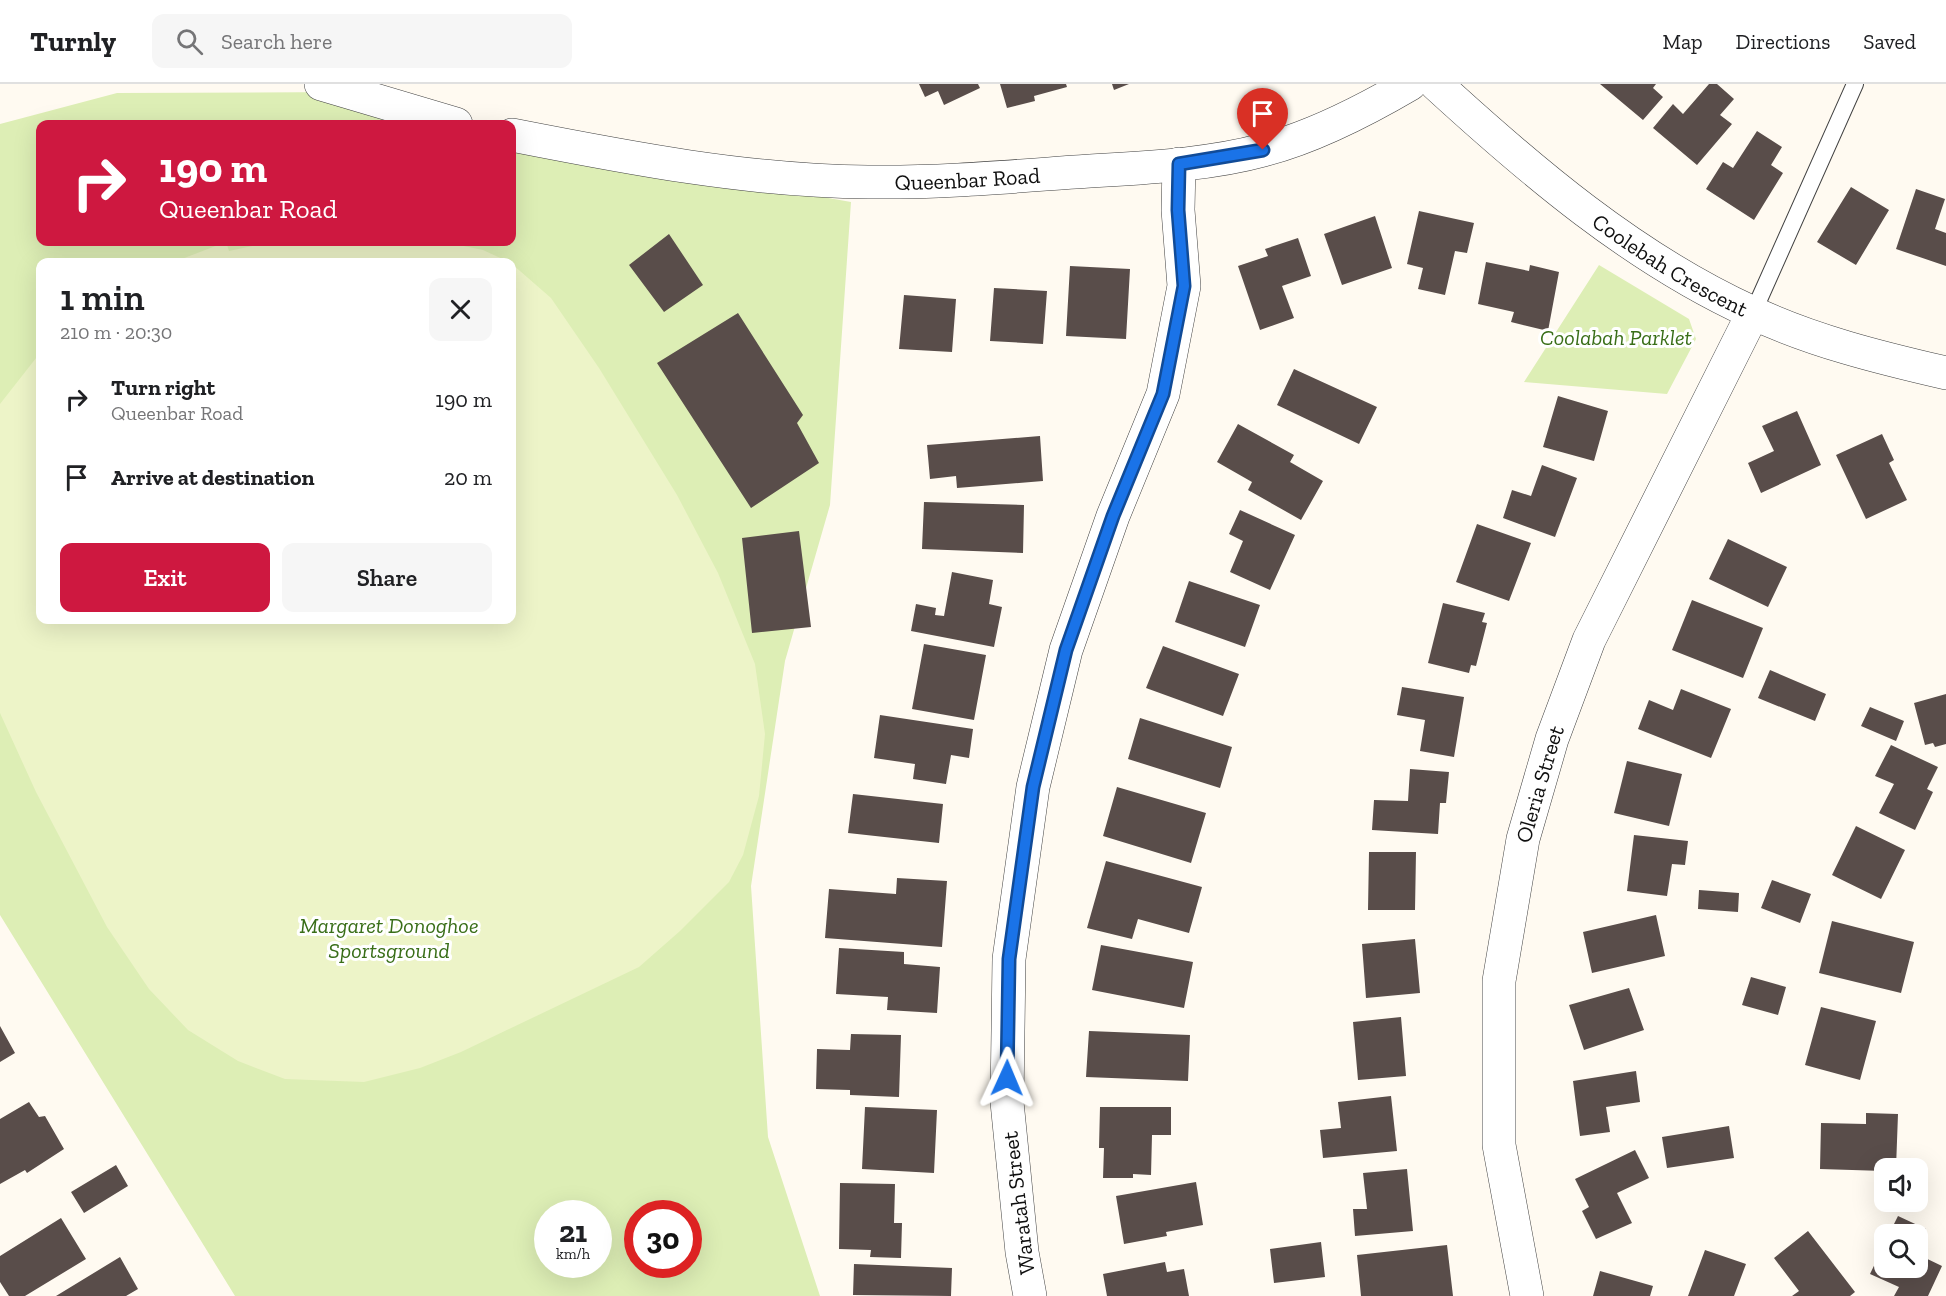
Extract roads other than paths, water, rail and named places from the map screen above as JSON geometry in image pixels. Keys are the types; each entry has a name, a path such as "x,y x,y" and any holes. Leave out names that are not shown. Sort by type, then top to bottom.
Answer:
{"street":[{"path":"321,84 442,120"},
{"name":"Queenbar Road","path":"516,136 702,169 867,182 960,180 1179,164 1263,150 1358,114 1410,84"},
{"name":"Coolebah Crescent","path":"1436,84 1511,153 1631,243 1708,290 1753,313 1882,357 1946,373"},
{"name":"Waratah Street","path":"1030,1296 1022,1252 1007,1102 1009,959 1033,787 1066,650 1113,516 1163,394 1184,286 1178,210 1179,164"},
{"name":"Oleria Street","path":"1527,1296 1499,1133 1499,981 1523,839 1552,739 1588,639 1753,313"}],"lane":[{"path":"1753,313 1855,84"}],"park label":[{"name":"Coolabah Parklet","path":"1616,337"},
{"name":"Margaret Donoghoe Sportsground","path":"389,938"}]}
